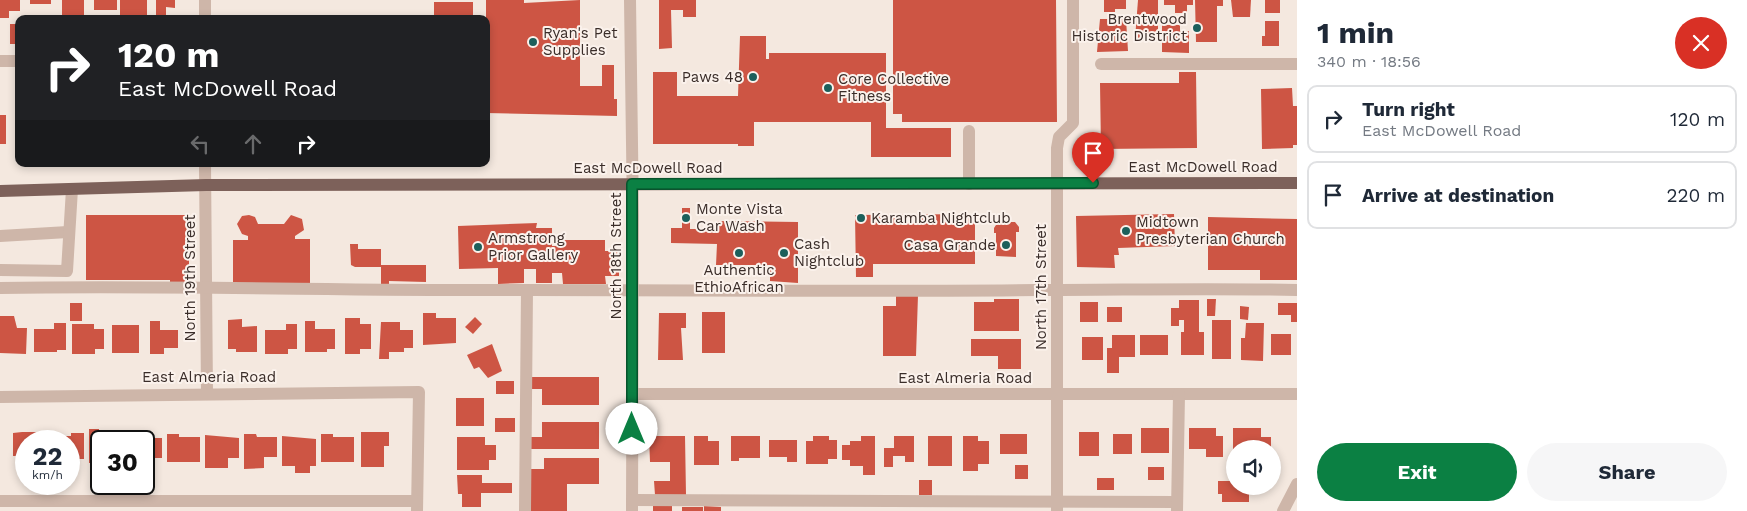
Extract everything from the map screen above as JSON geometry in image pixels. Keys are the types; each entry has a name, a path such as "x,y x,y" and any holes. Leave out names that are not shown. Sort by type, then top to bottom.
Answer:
{"main road":[{"name":"East McDowell Road","path":"0,191 206,185 1297,184"}],"street":[{"path":"205,0 205,15"},
{"name":"North 18th Street","path":"630,0 633,289 632,505"},
{"name":"North 17th Street","path":"1057,505 1057,183 1059,137 1073,123 1073,0"},
{"path":"0,61 15,61"},
{"path":"1101,64 1297,64"},
{"path":"968,130 969,184"},
{"name":"North 19th Street","path":"205,167 207,393"},
{"path":"66,287 72,189"},
{"path":"0,236 68,232"},
{"path":"0,270 67,271"},
{"path":"0,288 1058,290 1184,288 1297,290"},
{"path":"525,511 527,290"},
{"name":"East Almeria Road","path":"0,396 419,392 417,506"},
{"name":"East Almeria Road","path":"632,394 1297,394"},
{"path":"632,505 1177,506 1179,394"},
{"path":"1283,511 1297,484"},
{"path":"0,501 417,506"}],"building":[{"path":"0,0 20,0 20,11 9,11 9,18 0,18"},
{"path":"30,0 51,0 51,4 30,4"},
{"path":"62,0 84,0 84,15 62,15"},
{"path":"94,0 117,0 117,10 94,10"},
{"path":"120,0 147,0 147,15 120,15"},
{"path":"156,0 175,0 175,8 166,7 166,15 156,15"},
{"name":"Ryan's Pet Supplies","path":"486,0 524,0 524,3 580,0 580,86 602,86 602,65 614,65 614,99 617,99 617,116 490,113 490,15 486,15"},
{"path":"659,0 696,0 696,17 683,17 683,10 671,10 672,48 659,49"},
{"path":"893,0 1056,0 1057,122 902,122 902,114 893,114"},
{"path":"1104,0 1126,0 1126,9 1104,12"},
{"path":"1138,0 1158,0 1158,39 1135,39"},
{"path":"1164,0 1193,0 1193,5 1187,5 1187,13 1175,13 1175,5 1164,5"},
{"path":"1195,0 1223,0 1223,6 1217,6 1217,42 1196,42"},
{"path":"1231,0 1251,0 1250,17 1233,17"},
{"path":"1265,0 1280,0 1280,13 1265,13"},
{"path":"434,2 473,2 473,15 434,15"},
{"path":"1100,19 1126,19 1128,51 1097,52"},
{"path":"1265,21 1279,21 1279,46 1262,46 1262,36 1265,36"},
{"path":"10,24 15,24 15,44 10,44"},
{"path":"1162,25 1180,25 1180,31 1189,31 1189,53 1162,52"},
{"path":"740,36 766,36 766,59 769,59 769,53 886,53 886,128 951,128 951,157 871,157 871,122 754,122 754,146 738,146 738,144 653,144 653,72 677,72 677,96 738,96"},
{"path":"1179,72 1196,72 1197,148 1101,149 1100,83 1179,83"},
{"path":"1292,88 1293,106 1297,106 1297,145 1293,145 1293,148 1262,149 1261,89"},
{"path":"0,115 6,115 6,144 0,144"},
{"path":"682,208 690,208 690,229 717,229 717,221 798,222 798,283 770,281 770,265 716,265 717,244 671,243 671,228 682,228"},
{"path":"975,214 975,264 873,264 873,277 856,277 855,215"},
{"name":"Midtown Presbyterian Church","path":"1174,214 1175,246 1118,248 1119,255 1114,255 1115,268 1077,267 1076,216"},
{"path":"86,215 189,215 189,283 170,283 170,280 86,280"},
{"path":"249,215 255,217 258,224 284,224 291,215 302,219 304,230 295,236 295,239 310,239 310,284 233,284 233,240 248,240 248,236 242,234 237,224 242,216"},
{"path":"1208,217 1297,219 1297,280 1260,280 1260,270 1208,270"},
{"name":"Casa Grande","path":"998,222 1015,222 1019,227 1019,232 1016,232 1016,257 996,256 996,233 994,233 994,228"},
{"path":"537,223 536,228 552,228 552,246 562,246 562,240 605,240 605,251 619,251 619,276 605,276 606,284 563,284 562,273 552,273 552,283 536,283 536,269 524,269 524,283 498,284 498,268 459,269 458,226"},
{"path":"350,244 358,244 358,249 381,249 381,265 426,265 426,282 389,281 389,285 381,285 381,267 355,267 351,265"},
{"path":"896,295 918,295 916,356 883,356 883,306 896,306"},
{"path":"994,299 1019,299 1019,331 974,331 974,302 994,302"},
{"path":"1207,299 1216,299 1215,316 1207,316"},
{"path":"1179,300 1199,300 1199,332 1204,332 1204,355 1181,355 1181,332 1184,332 1184,320 1179,320 1179,326 1171,326 1171,308 1179,308"},
{"path":"1080,302 1098,302 1098,322 1080,322"},
{"path":"70,303 82,303 82,321 70,321"},
{"path":"1278,303 1297,303 1297,322 1291,322 1291,315 1278,315"},
{"path":"1240,306 1249,307 1248,320 1240,319"},
{"path":"1107,307 1122,307 1122,322 1107,322"},
{"path":"702,312 725,312 725,353 702,353"},
{"path":"423,313 436,313 436,318 456,318 456,343 423,345"},
{"path":"659,313 686,313 686,328 681,328 683,360 658,360"},
{"path":"0,316 14,316 17,328 27,328 26,354 0,353"},
{"path":"475,317 482,324 473,334 465,327"},
{"path":"345,318 360,318 360,324 371,324 371,349 360,349 360,354 345,354"},
{"path":"242,319 242,327 257,326 257,352 236,352 236,349 228,349 228,320"},
{"path":"1212,320 1231,320 1231,359 1212,359"},
{"path":"150,321 160,321 160,330 178,330 178,348 164,348 164,354 150,354"},
{"path":"305,321 315,321 315,329 335,329 335,349 327,349 327,352 305,352"},
{"path":"381,322 400,322 400,330 413,330 413,348 404,348 404,352 389,352 389,359 379,359"},
{"path":"54,323 66,323 66,350 34,352 34,329 54,329"},
{"path":"1246,323 1264,323 1263,361 1241,360 1241,338 1245,338"},
{"path":"72,324 94,324 94,329 104,329 104,349 95,349 95,354 72,354"},
{"path":"286,324 297,324 297,349 288,349 288,354 265,354 265,330 286,330"},
{"path":"112,325 139,325 139,353 112,353"},
{"path":"1271,334 1291,334 1291,355 1271,355"},
{"path":"1112,335 1135,335 1135,357 1119,357 1119,373 1107,373 1107,348 1112,348"},
{"path":"1140,335 1168,335 1168,355 1140,355"},
{"path":"1082,337 1103,337 1103,360 1082,360"},
{"path":"971,339 1021,339 1021,369 998,369 998,356 971,356"},
{"path":"492,344 502,371 488,378 479,367 474,369 467,355"},
{"path":"530,377 599,377 599,405 542,405 542,389 530,389"},
{"path":"496,381 514,381 514,394 496,394"},
{"path":"456,398 484,398 484,426 456,426"},
{"path":"495,418 515,418 515,432 495,432"},
{"path":"542,422 599,422 599,449 531,449 531,437 542,437"},
{"path":"1141,428 1169,428 1169,453 1141,453"},
{"path":"1189,428 1216,428 1216,436 1223,436 1223,457 1206,457 1206,449 1189,449"},
{"path":"1233,428 1261,428 1261,437 1271,437 1271,440 1233,440"},
{"path":"89,429 99,429 90,430 89,463"},
{"path":"361,432 389,432 389,446 384,446 384,467 361,467"},
{"path":"1079,432 1099,432 1099,456 1079,456"},
{"path":"13,433 15,433 15,456 13,456"},
{"path":"80,433 84,433 84,459 80,459"},
{"path":"167,434 179,434 179,437 200,437 200,462 167,462"},
{"path":"244,434 256,434 257,437 277,437 277,457 264,457 264,468 244,469"},
{"path":"321,434 333,434 333,437 354,437 354,462 321,462"},
{"path":"1000,434 1027,434 1027,454 1000,454"},
{"path":"1113,434 1132,434 1132,454 1113,454"},
{"path":"205,435 239,438 239,458 228,458 228,468 205,468"},
{"path":"282,436 316,439 316,466 310,466 310,473 295,473 295,466 282,466"},
{"path":"649,436 685,436 686,495 655,495 654,481 670,481 670,462 650,462"},
{"path":"694,436 708,436 708,441 719,441 719,465 694,465"},
{"path":"731,436 760,436 760,458 739,458 739,461 731,461"},
{"path":"813,436 829,436 829,440 837,440 837,459 828,459 828,464 806,464 806,441 813,441"},
{"path":"861,436 875,436 875,475 863,475 863,466 850,466 850,460 842,460 842,445 850,445 850,441 861,441"},
{"path":"894,436 914,436 914,462 905,462 905,456 893,456 893,467 884,467 884,448 894,448"},
{"path":"928,436 952,436 952,466 928,466"},
{"path":"963,436 978,436 978,441 989,441 989,464 978,464 978,471 963,471"},
{"path":"457,437 485,437 485,445 496,445 496,460 489,460 489,470 457,470"},
{"path":"155,438 162,438 162,458 155,458"},
{"path":"769,440 797,440 797,462 787,462 787,457 769,457"},
{"path":"544,458 599,458 599,484 567,484 567,511 530,511 530,469 544,469"},
{"path":"1015,465 1028,465 1028,479 1015,479"},
{"path":"1148,467 1164,467 1164,480 1148,480"},
{"path":"457,475 482,475 482,483 512,483 512,493 481,493 481,507 462,507 462,494 458,494"},
{"path":"1097,478 1114,478 1114,490 1097,490"},
{"path":"919,480 932,480 932,495 919,495"},
{"path":"1218,481 1226,481 1226,495 1249,495 1249,502 1222,502 1222,494 1218,494"},
{"path":"653,506 672,506 672,511 653,511"},
{"path":"704,506 721,507 721,511 704,511"},
{"path":"682,507 703,507 703,511 682,511"}],"place":[{"name":"Brentwood Historic District","path":"1197,28"},
{"name":"Ryan's Pet Supplies","path":"533,42"},
{"name":"Paws 48","path":"753,77"},
{"name":"Core Collective Fitness","path":"828,88"},
{"name":"Monte Vista Car Wash","path":"686,218"},
{"name":"Karamba Nightclub","path":"861,218"},
{"name":"Midtown Presbyterian Church","path":"1126,231"},
{"name":"Casa Grande","path":"1006,245"},
{"name":"Armstrong Prior Gallery","path":"478,247"},
{"name":"Authentic EthioAfrican","path":"739,253"},
{"name":"Cash Nightclub","path":"784,253"}],"route":[{"path":"632,429 632,184 1093,183"}]}
